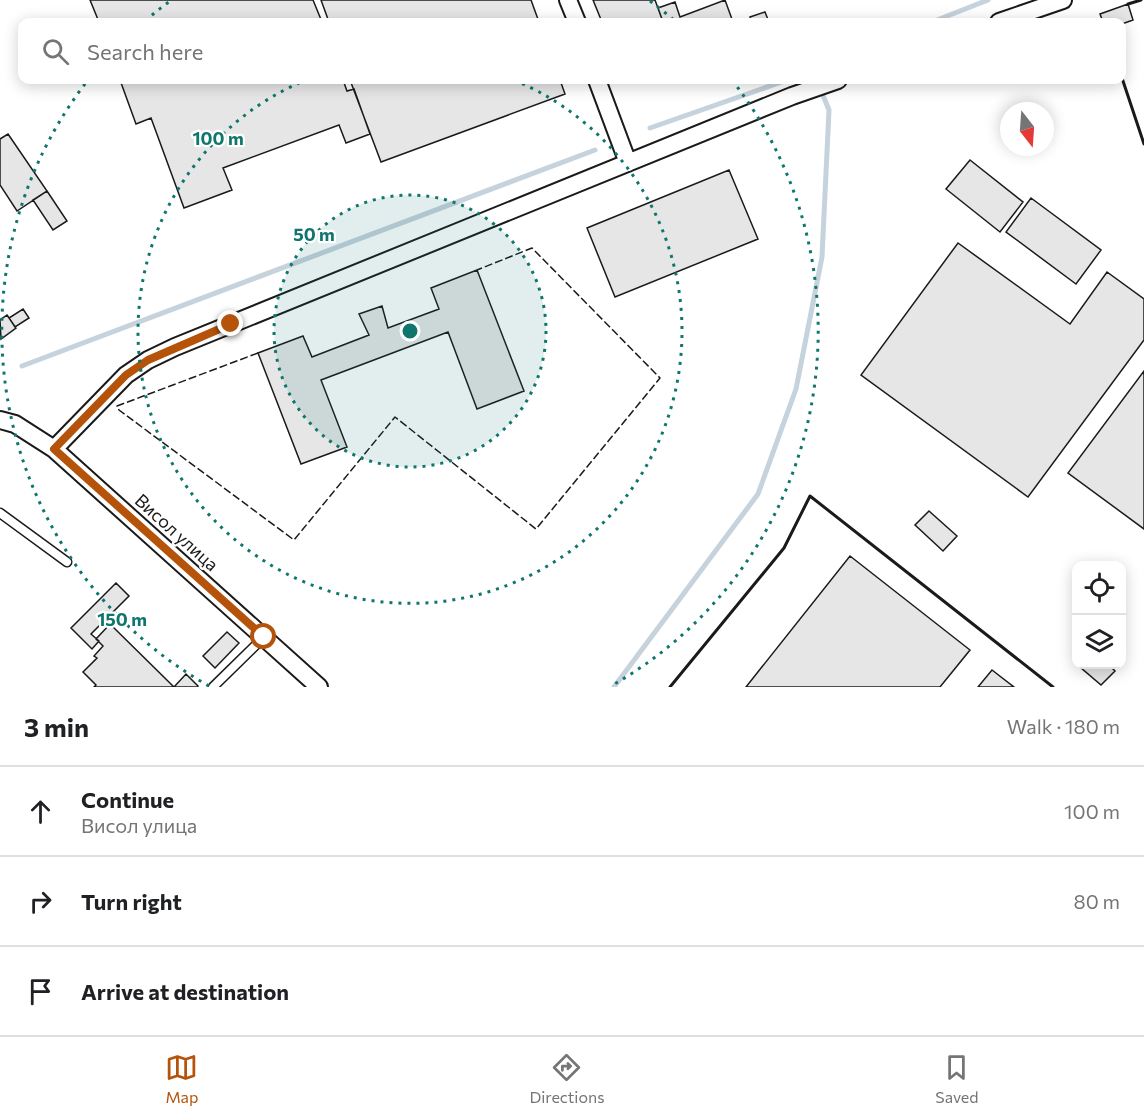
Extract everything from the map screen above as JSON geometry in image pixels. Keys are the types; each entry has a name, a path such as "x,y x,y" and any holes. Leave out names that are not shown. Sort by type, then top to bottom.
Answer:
{"street":[{"path":"568,0 575,18"},
{"path":"1011,18 1063,0"},
{"path":"598,84 628,163"},
{"path":"54,449 126,375 148,360 231,324 825,84"},
{"name":"Висол улица","path":"0,420 15,424 54,449 319,687"}],"lane":[{"path":"0,513 67,562"},
{"path":"213,687 264,637"}],"building":[{"path":"90,0 313,0 320,18 97,18"},
{"path":"321,0 531,0 538,18 328,18"},
{"path":"593,0 655,0 662,18 600,18"},
{"path":"725,0 732,18 662,18 658,8 675,2 680,17"},
{"path":"1128,4 1133,20 1126,23 1126,18 1102,18 1100,14"},
{"path":"765,12 767,18 750,18"},
{"path":"121,84 344,84 347,91 354,89 370,134 346,143 339,125 223,168 232,190 184,208 151,118 136,124"},
{"path":"352,84 561,84 565,94 381,162"},
{"path":"8,134 47,191 17,211 0,185 0,139"},
{"path":"970,160 1023,202 1000,232 946,189"},
{"path":"729,170 758,239 615,297 587,228"},
{"path":"47,191 67,221 53,230 33,200"},
{"path":"1031,198 1101,250 1076,284 1006,232"},
{"path":"958,243 1070,324 1107,272 1144,299 1144,340 1028,497 861,375"},
{"path":"477,270 524,391 477,409 448,332 321,380 347,447 301,464 258,353 303,336 312,357 369,335 359,314 382,306 388,328 439,309 431,288"},
{"path":"23,309 29,318 15,327 9,318"},
{"path":"7,315 16,328 1,339 0,320"},
{"path":"1144,371 1144,529 1068,473"},
{"path":"929,511 957,536 943,551 915,525"},
{"path":"850,556 970,650 940,687 746,687"},
{"path":"116,583 129,596 91,634 99,641 92,649 71,628"},
{"path":"110,624 174,687 94,687 96,685 83,672 97,658 94,656 103,646 96,639"},
{"path":"227,632 239,643 215,668 203,656"},
{"path":"1082,669 1113,669 1115,671 1101,685"},
{"path":"992,670 1014,687 978,687"},
{"path":"186,674 198,686 197,687 174,687"}],"waterway":[{"path":"942,18 988,0"},
{"path":"650,128 776,84"},
{"path":"614,687 758,494 796,389 822,257 829,110 820,88"},
{"path":"22,366 595,150"}],"fence":[{"path":"258,353 117,406 119,410 294,540 395,417 536,529 660,378 532,248 477,270"}],"wall":[{"path":"1128,4 1141,0"},
{"path":"1124,84 1144,144"},
{"path":"670,687 784,548 810,496 1053,687"}],"route":[{"path":"231,324 148,360 126,375 54,449 264,637"}]}
